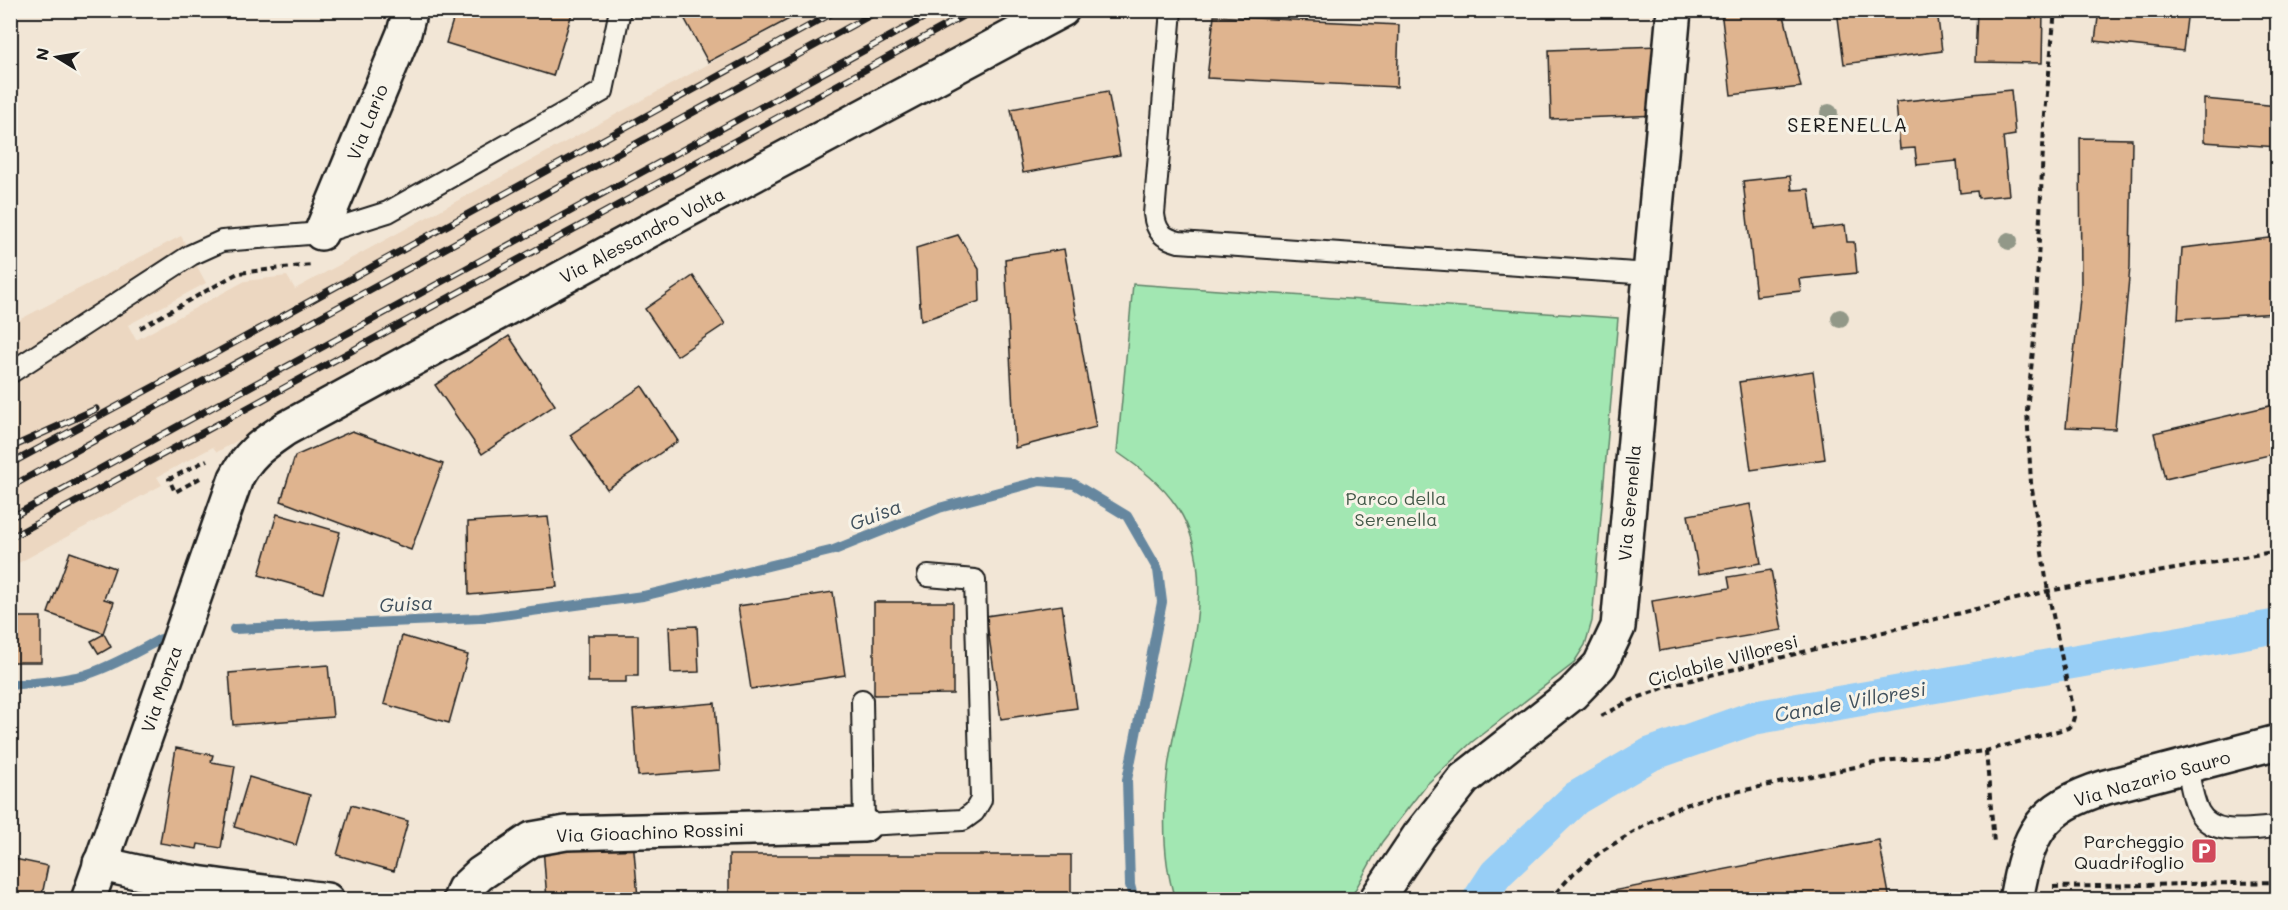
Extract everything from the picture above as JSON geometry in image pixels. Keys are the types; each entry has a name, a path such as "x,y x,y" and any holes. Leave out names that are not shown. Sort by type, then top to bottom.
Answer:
{"street":[{"name":"Via Lario","path":"321,233 404,33 410,10"},
{"name":"Via Alessandro Volta","path":"218,470 246,460 285,429 1062,10"},
{"name":"Via Serenella","path":"1376,900 1419,836 1464,779 1572,694 1600,665 1618,627 1674,10"},
{"name":"Via Monza","path":"88,900 218,470"},
{"name":"Via Nazario Sauro","path":"2016,900 2028,848 2040,828 2055,811 2078,796 2277,742"},
{"name":"Via Gioachino Rossini","path":"460,900 464,889 480,874 532,839 544,836 566,833 864,825"},
{"path":"100,862 121,869 203,883 327,900"}],"lane":[{"path":"10,373 191,255 222,241 321,233 388,212 603,91 620,10"},
{"path":"1171,10 1154,214 1156,228 1166,238 1179,242 1650,274"},
{"path":"862,700 864,825 963,820 974,812 981,800 975,580 928,576"},
{"path":"2187,766 2199,812 2209,823 2220,829 2277,827"}],"path":[{"path":"1549,900 1574,873 1602,851 1669,811 1702,799 1884,761 1986,751 2068,728 2073,724 2074,717 2049,599 2031,483 2027,410 2035,330 2044,125 2055,10"},
{"path":"140,328 238,273"},
{"path":"218,470 175,492 169,480 218,470"},
{"name":"Ciclabile Villoresi","path":"1592,720 1632,700 1671,685 2048,591 2277,551"},
{"path":"1986,751 1994,851"},
{"path":"2049,887 2277,882"}],"shaded area":[{"path":"806,11 1023,11 217,452 213,447 157,477 162,485 11,567 11,324 181,236 206,283 128,325 136,340 245,281 287,276 295,289"}],"green space":[{"name":"Parco della Serenella","path":"1133,284 1618,318 1592,621 1585,645 1573,664 1472,742 1426,785 1382,842 1350,899 1175,899 1166,851 1165,801 1173,737 1195,635 1198,567 1191,536 1171,498 1142,470 1117,452"}],"building":[{"path":"456,10 573,10 553,76 446,43"},
{"path":"680,10 806,10 708,62"},
{"path":"1721,10 1783,11 1801,87 1731,95"},
{"path":"1837,10 1937,10 1942,51 1844,64"},
{"path":"1977,10 2043,10 2042,63 1975,62"},
{"path":"2099,10 2188,10 2183,51 2095,41"},
{"path":"1214,16 1399,25 1397,87 1207,78"},
{"path":"1659,46 1661,115 1551,119 1549,50"},
{"path":"2011,90 2015,135 2003,137 2009,195 1978,198 1977,191 1960,193 1957,161 1917,165 1915,148 1900,149 1896,102"},
{"path":"1108,91 1120,155 1023,173 1011,109"},
{"path":"2204,99 2278,106 2278,147 2204,142"},
{"path":"2080,138 2132,139 2130,267 2115,429 2066,427 2081,289"},
{"path":"1790,176 1792,190 1809,189 1814,229 1845,225 1847,242 1854,242 1857,273 1799,279 1801,291 1756,296 1743,181"},
{"path":"958,235 979,269 980,301 921,321 916,248"},
{"path":"2278,237 2278,313 2178,319 2182,248"},
{"path":"1064,249 1096,427 1015,448 1005,259"},
{"path":"693,276 725,324 677,356 645,309"},
{"path":"509,336 555,405 482,454 435,385"},
{"path":"1813,371 1825,459 1751,470 1739,382"},
{"path":"642,386 678,441 607,489 570,435"},
{"path":"2278,404 2278,453 2165,479 2154,433"},
{"path":"352,431 443,464 411,550 281,501 295,456"},
{"path":"1750,504 1761,563 1699,574 1688,515"},
{"path":"277,514 340,532 323,593 259,575"},
{"path":"548,517 557,587 469,595 468,522"},
{"path":"70,552 115,568 104,599 114,602 103,633 48,613"},
{"path":"1771,570 1782,630 1660,651 1652,601 1730,588 1728,577"},
{"path":"833,592 845,675 751,689 738,606"},
{"path":"874,602 953,602 953,694 874,695"},
{"path":"1062,605 1077,708 1001,719 986,616"},
{"path":"10,617 41,617 41,662 10,662"},
{"path":"697,626 699,672 671,673 669,627"},
{"path":"104,634 111,647 99,654 91,641"},
{"path":"588,635 638,635 638,676 626,676 626,682 588,682"},
{"path":"402,636 468,655 449,723 384,704"},
{"path":"328,665 333,717 233,725 229,673"},
{"path":"715,703 720,770 638,776 633,710"},
{"path":"176,748 213,755 211,762 235,766 221,848 198,844 197,849 160,843"},
{"path":"249,777 310,795 296,845 234,827"},
{"path":"351,805 408,821 394,871 337,855"},
{"path":"633,839 638,898 547,900 543,847"},
{"path":"1879,840 1890,900 1613,900 1612,891"},
{"path":"729,855 1071,855 1071,900 729,900"},
{"path":"10,858 48,866 41,900 10,900"},
{"path":"148,883 206,900 143,900"}],"waterway":[{"name":"Guisa","path":"234,629 480,618 643,596 834,550 939,508 1040,481 1074,484 1127,516 1158,570 1162,602 1127,780 1130,885 1134,900"},
{"name":"Canale Villoresi","path":"1479,900 1496,874 1576,798 1651,754 1753,718 2278,626"},
{"name":"Guisa","path":"10,685 57,680 95,672 161,639"}],"railway":[{"path":"10,464 838,10"},
{"path":"10,487 880,10"},
{"path":"10,518 938,10"},
{"path":"10,538 974,10"},
{"path":"10,448 96,409"}],"place":[{"name":"Parcheggio Quadrifoglio","path":"2204,851"}],"district":[{"name":"SERENELLA","path":"1848,124"}]}
